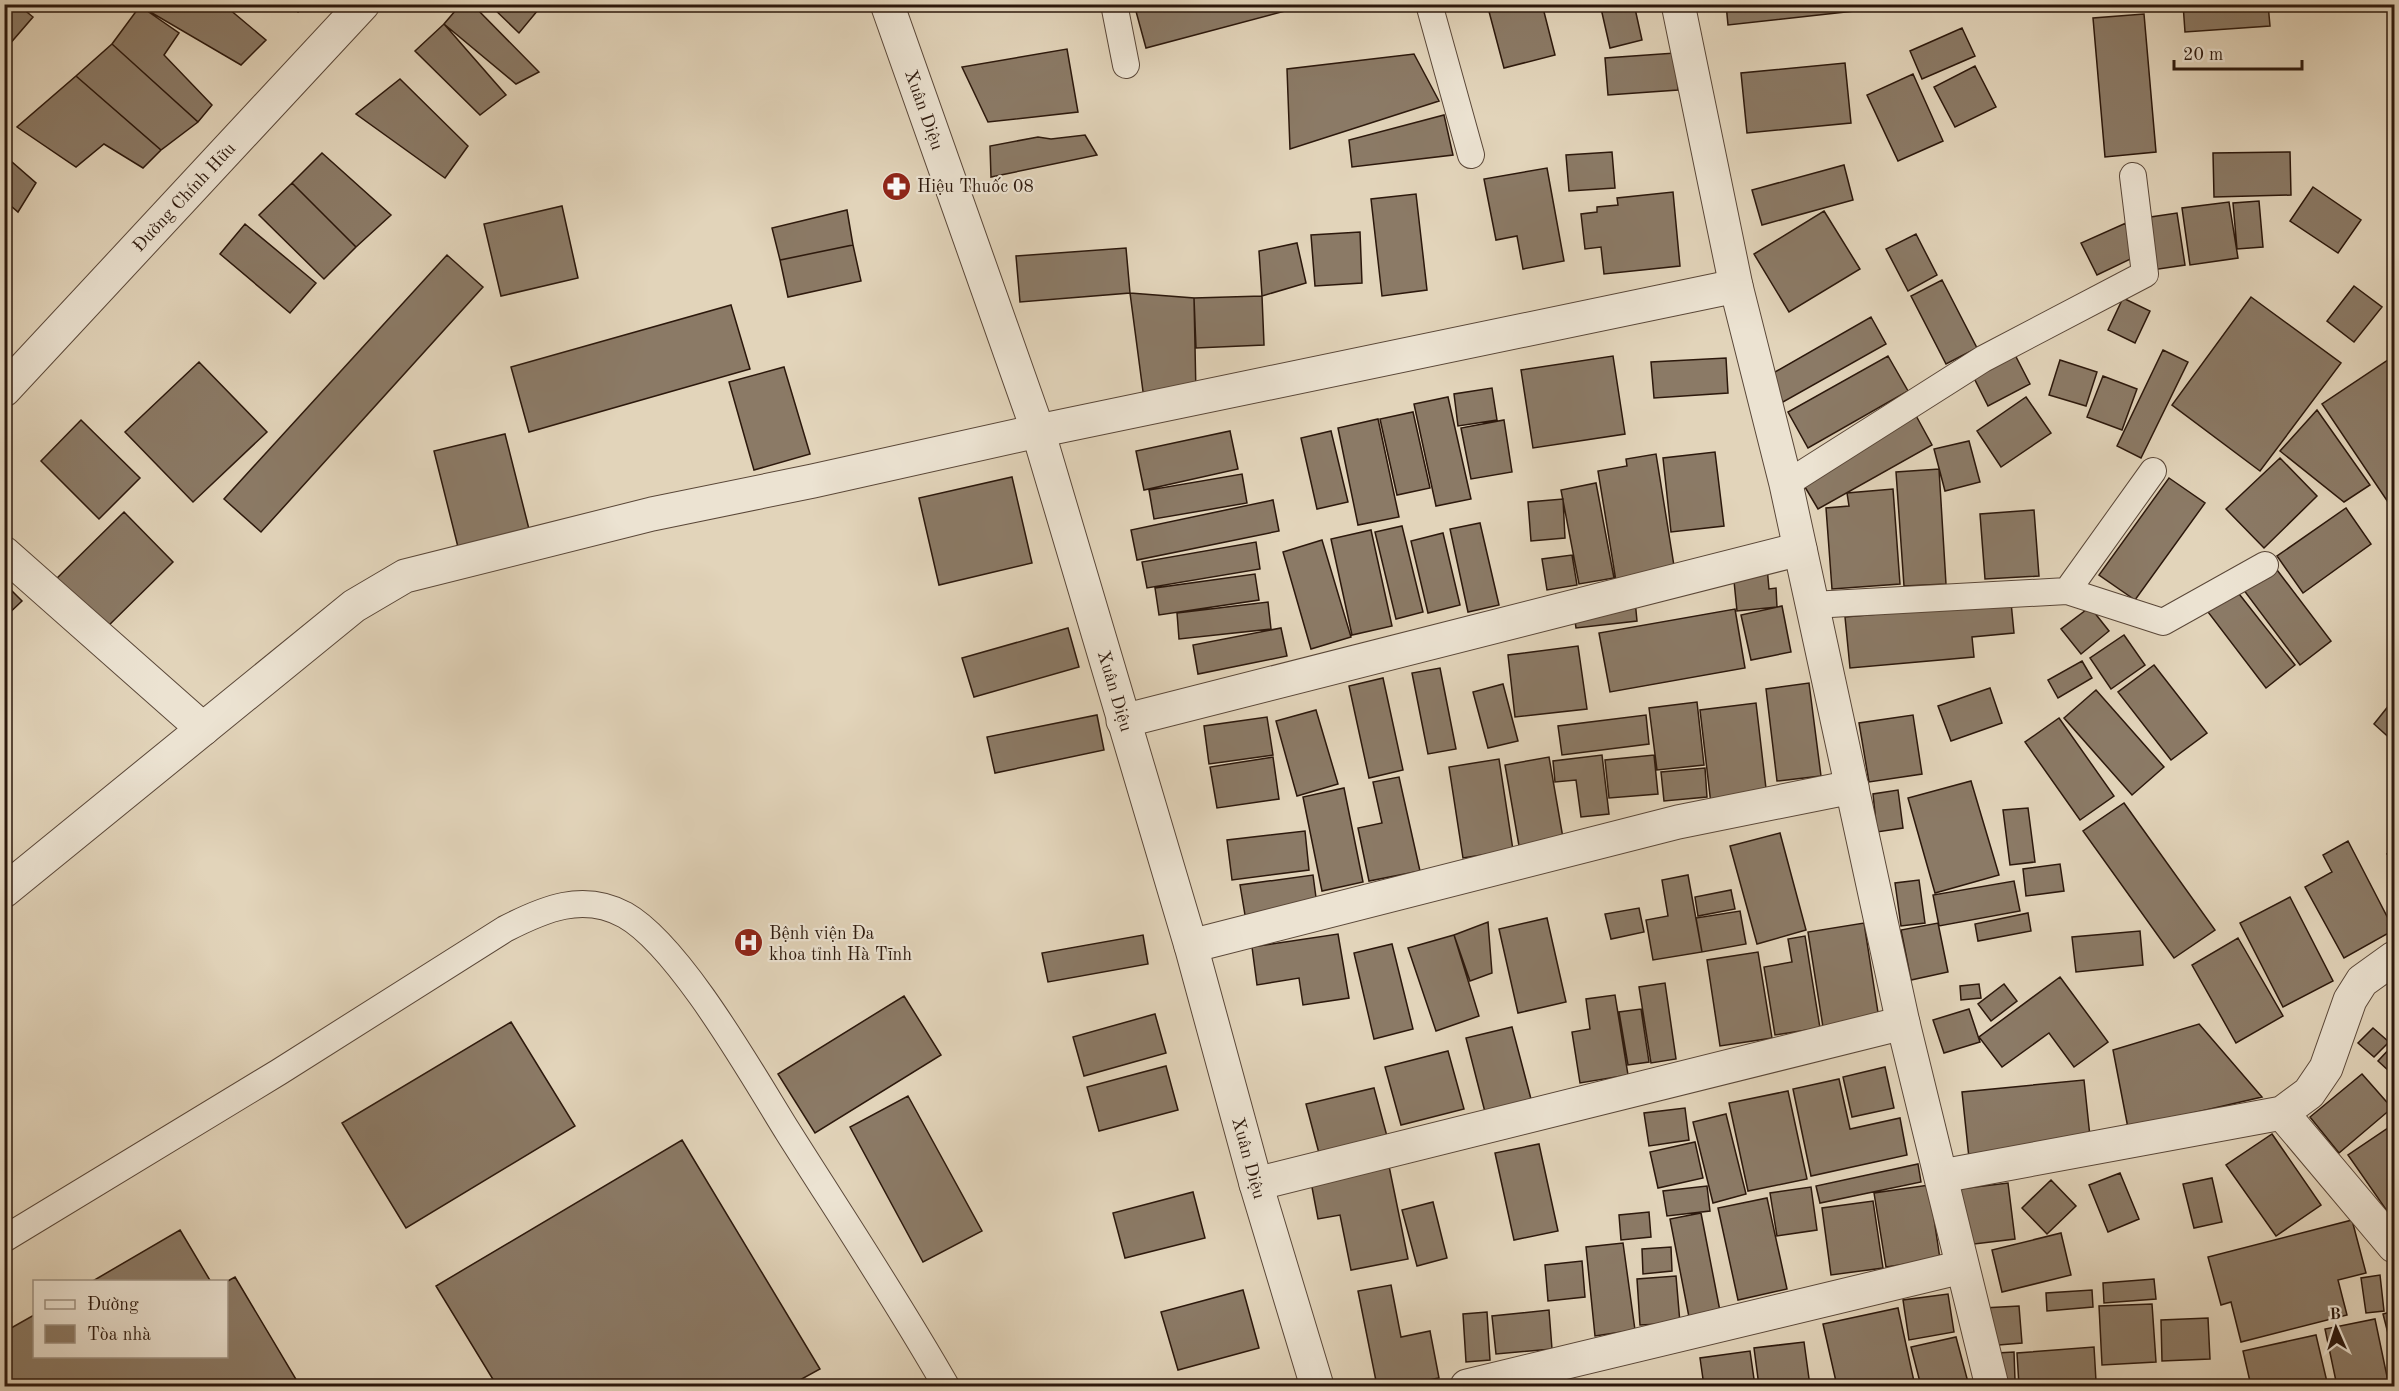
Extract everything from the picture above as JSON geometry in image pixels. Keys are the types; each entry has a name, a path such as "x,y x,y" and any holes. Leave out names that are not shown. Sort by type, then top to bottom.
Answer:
{"street":[{"name":"Đường Chính Hữu","path":"4,390 363,4"},
{"name":"Xuân Diệu","path":"887,4 1038,430 1191,946 1256,1184 1317,1386"},
{"path":"1678,4 1736,286 1786,484 1903,1023 1992,1386"},
{"path":"4,891 354,606 405,576 652,514 813,481 1038,430 1736,286"},
{"path":"1123,721 1800,549"},
{"path":"4,554 203,729"},
{"path":"1191,946 1678,822 1852,787"},
{"path":"1942,1176 2282,1113 2309,1093 2326,1068 2350,1000 2362,981 2394,958"},
{"path":"1256,1184 1903,1023"},
{"path":"2282,1113 2394,1246"},
{"path":"1467,1386 1962,1267"}],"lane":[{"path":"1114,4 1126,65"},
{"path":"1429,4 1471,155"},
{"path":"1786,484 1983,359 2145,274 2133,176"},
{"path":"2067,591 2153,471"},
{"path":"1812,606 2067,591 2163,622 2265,565"},
{"path":"4,1239 279,1072 506,929 538,912 565,904 595,905 626,916 648,932 690,982 756,1082 946,1386"}],"building":[{"path":"4,4 17,4 33,17 8,46 4,44"},
{"path":"141,4 223,4 266,40 241,65 140,6"},
{"path":"288,4 303,4 298,12"},
{"path":"461,4 472,4 539,72 516,84 444,24"},
{"path":"489,4 543,4 519,33"},
{"path":"1134,4 1289,4 1289,10 1146,48"},
{"path":"1487,4 1542,4 1555,55 1504,68"},
{"path":"1600,4 1634,4 1642,40 1610,48"},
{"path":"1726,4 1918,4 1728,25"},
{"path":"2183,4 2268,4 2270,26 2185,32"},
{"path":"140,6 179,33 164,55 212,105 198,122 112,44"},
{"path":"2144,14 2156,152 2105,157 2093,18"},
{"path":"444,24 506,95 480,115 415,51"},
{"path":"1962,28 1975,56 1922,79 1910,51"},
{"path":"112,44 198,122 161,150 76,76"},
{"path":"1067,49 1078,112 988,122 962,67"},
{"path":"1675,53 1678,90 1608,95 1605,58"},
{"path":"1414,54 1439,101 1290,149 1287,69"},
{"path":"1845,63 1851,123 1747,133 1741,73"},
{"path":"1975,66 1996,107 1955,127 1934,87"},
{"path":"1913,74 1943,141 1898,161 1867,95"},
{"path":"76,76 161,150 143,168 104,144 76,167 17,127"},
{"path":"400,79 468,146 445,178 356,114"},
{"path":"1444,115 1453,155 1352,167 1349,140"},
{"path":"1085,135 1097,155 991,177 990,146 1038,137 1051,139"},
{"path":"1612,152 1615,188 1569,191 1566,155"},
{"path":"2290,152 2291,195 2214,197 2213,153"},
{"path":"322,153 391,215 356,247 292,183"},
{"path":"4,155 36,183 18,212 4,200"},
{"path":"1844,165 1853,200 1762,225 1752,190"},
{"path":"1547,168 1564,261 1523,269 1517,236 1496,240 1484,179"},
{"path":"292,183 356,247 324,279 259,215"},
{"path":"2313,187 2361,220 2338,253 2290,221"},
{"path":"1673,192 1680,266 1604,274 1601,247 1585,249 1581,214 1597,212 1597,207 1618,205 1617,198"},
{"path":"1416,194 1427,290 1382,296 1371,199"},
{"path":"2259,201 2263,247 2237,249 2233,203"},
{"path":"2229,202 2238,258 2190,265 2182,208"},
{"path":"562,206 578,278 501,296 484,224"},
{"path":"847,210 853,245 780,260 772,228"},
{"path":"1824,211 1860,269 1789,312 1754,254"},
{"path":"2177,213 2185,265 2152,270 2144,218"},
{"path":"2126,223 2141,254 2097,275 2081,243"},
{"path":"245,224 316,283 290,313 220,254"},
{"path":"1360,232 1362,283 1315,286 1311,235"},
{"path":"1916,234 1937,275 1908,291 1886,249"},
{"path":"1297,243 1306,283 1262,296 1259,251"},
{"path":"853,245 861,281 788,297 780,260"},
{"path":"1126,248 1130,293 1020,302 1016,256"},
{"path":"447,255 483,287 261,532 224,499"},
{"path":"1942,280 1977,348 1946,364 1911,296"},
{"path":"2354,286 2382,307 2354,342 2327,321"},
{"path":"1130,293 1194,298 1196,395 1144,399"},
{"path":"1262,296 1264,345 1196,348 1194,298"},
{"path":"2251,297 2341,363 2260,471 2172,405"},
{"path":"2123,298 2150,311 2135,343 2108,330"},
{"path":"731,305 750,369 529,432 511,367"},
{"path":"1871,317 1886,344 1783,402 1768,376"},
{"path":"2012,349 2030,384 1988,406 1970,370"},
{"path":"2163,350 2188,362 2141,458 2117,446"},
{"path":"1613,356 1625,434 1533,448 1521,370"},
{"path":"1888,356 1908,391 1808,448 1788,412"},
{"path":"2394,356 2394,511 2322,404"},
{"path":"1726,358 1728,393 1654,398 1651,362"},
{"path":"2060,360 2097,372 2086,406 2049,395"},
{"path":"199,362 267,432 193,502 125,432"},
{"path":"784,367 810,454 754,470 729,382"},
{"path":"2103,376 2137,389 2122,430 2087,417"},
{"path":"1492,388 1497,420 1458,426 1454,394"},
{"path":"1448,397 1471,499 1436,506 1414,404"},
{"path":"2026,397 2051,433 2001,467 1977,431"},
{"path":"2317,410 2370,485 2344,502 2280,451"},
{"path":"1413,412 1430,488 1397,495 1380,419"},
{"path":"1914,412 1932,445 1818,509 1799,477"},
{"path":"1378,419 1399,517 1358,525 1338,428"},
{"path":"81,420 140,478 99,519 41,461"},
{"path":"1504,420 1512,472 1471,479 1461,428"},
{"path":"1230,431 1238,469 1144,490 1136,451"},
{"path":"1331,431 1348,502 1317,509 1301,438"},
{"path":"505,434 531,537 460,555 434,451"},
{"path":"1969,441 1980,482 1945,491 1934,449"},
{"path":"1715,452 1724,526 1671,532 1663,458"},
{"path":"1656,454 1675,572 1616,581 1598,471 1627,466 1626,459"},
{"path":"2280,458 2317,496 2264,548 2226,509"},
{"path":"1939,469 1946,584 1904,586 1896,472"},
{"path":"1242,474 1247,503 1154,519 1149,490"},
{"path":"1012,477 1032,563 939,585 919,498"},
{"path":"2169,478 2205,503 2135,600 2099,575"},
{"path":"1596,483 1614,578 1579,584 1561,490"},
{"path":"1893,489 1900,584 1832,589 1826,508 1849,506 1847,493"},
{"path":"1563,499 1565,538 1531,541 1528,502"},
{"path":"1273,500 1279,531 1137,560 1131,530"},
{"path":"2346,508 2371,544 2303,593 2277,556"},
{"path":"2034,510 2039,576 1985,579 1980,514"},
{"path":"124,512 173,562 98,636 49,586"},
{"path":"1480,523 1499,605 1468,612 1450,529"},
{"path":"1402,526 1423,612 1396,619 1375,532"},
{"path":"1371,530 1392,626 1352,635 1331,539"},
{"path":"1443,533 1460,605 1428,613 1411,541"},
{"path":"1322,540 1351,637 1311,649 1283,552"},
{"path":"1256,542 1260,569 1147,588 1142,562"},
{"path":"1572,555 1577,585 1547,590 1542,559"},
{"path":"2274,566 2331,641 2300,665 2243,589"},
{"path":"1767,567 1769,589 1776,588 1777,607 1737,611 1733,571"},
{"path":"1255,574 1259,600 1159,615 1155,588"},
{"path":"4,583 22,601 4,618"},
{"path":"2236,590 2295,665 2266,688 2208,612"},
{"path":"1635,600 1637,621 1576,628 1573,607"},
{"path":"1268,602 1271,629 1179,639 1177,613"},
{"path":"2011,602 2014,633 1972,637 1974,657 1850,668 1845,617"},
{"path":"1782,606 1791,652 1751,660 1741,615"},
{"path":"2090,607 2109,631 2081,654 2061,629"},
{"path":"1735,609 1745,668 1610,692 1599,633"},
{"path":"1068,628 1079,667 974,697 962,658"},
{"path":"1281,628 1287,656 1198,674 1193,645"},
{"path":"2124,635 2145,665 2111,689 2090,658"},
{"path":"1578,646 1587,709 1515,717 1508,655"},
{"path":"2082,661 2092,678 2058,698 2048,680"},
{"path":"2154,665 2207,733 2171,760 2118,692"},
{"path":"1440,668 1456,749 1428,754 1412,673"},
{"path":"1383,678 1403,770 1369,778 1349,686"},
{"path":"1809,683 1821,776 1777,781 1766,689"},
{"path":"1503,684 1518,741 1488,748 1473,692"},
{"path":"1990,688 2002,723 1951,741 1938,706"},
{"path":"2096,690 2164,767 2132,795 2064,718"},
{"path":"2394,699 2394,742 2374,724"},
{"path":"1697,702 1704,765 1657,770 1649,708"},
{"path":"1756,703 1767,797 1711,804 1700,710"},
{"path":"1316,710 1338,784 1297,796 1276,721"},
{"path":"1097,715 1104,750 995,773 987,737"},
{"path":"1646,715 1649,744 1562,755 1558,726"},
{"path":"1913,715 1922,774 1869,782 1859,723"},
{"path":"1267,717 1273,755 1209,764 1204,726"},
{"path":"2059,718 2114,796 2080,820 2025,742"},
{"path":"1602,755 1609,814 1581,817 1576,780 1555,782 1553,761"},
{"path":"1654,755 1658,794 1609,798 1605,760"},
{"path":"1273,757 1279,799 1217,808 1210,767"},
{"path":"1549,757 1563,838 1519,846 1505,765"},
{"path":"1499,759 1513,850 1463,858 1449,767"},
{"path":"1705,768 1707,797 1664,801 1661,772"},
{"path":"1399,777 1420,871 1369,881 1358,828 1382,823 1373,782"},
{"path":"1971,781 1999,875 1935,893 1908,798"},
{"path":"1344,788 1363,882 1322,891 1303,797"},
{"path":"1898,790 1903,828 1877,832 1873,794"},
{"path":"2124,803 2215,930 2174,958 2083,831"},
{"path":"2028,808 2035,862 2010,865 2003,810"},
{"path":"1305,831 1309,870 1232,880 1227,840"},
{"path":"1780,833 1806,930 1757,944 1730,846"},
{"path":"2348,841 2394,930 2344,958 2305,887 2332,872 2323,855"},
{"path":"2394,848 2394,864 2387,854"},
{"path":"2060,864 2064,891 2026,896 2023,869"},
{"path":"1313,875 1317,905 1245,915 1240,885"},
{"path":"1688,875 1702,952 1653,960 1646,920 1668,916 1662,880"},
{"path":"1919,880 1925,923 1901,926 1895,883"},
{"path":"2014,881 2020,911 1939,926 1933,895"},
{"path":"1731,890 1735,909 1698,916 1695,897"},
{"path":"2290,897 2333,981 2283,1007 2240,923"},
{"path":"1639,908 1644,932 1611,939 1605,914"},
{"path":"1740,911 1746,944 1702,952 1696,918"},
{"path":"2028,913 2031,931 1978,941 1975,924"},
{"path":"1547,918 1566,1002 1518,1013 1499,929"},
{"path":"1488,922 1492,973 1470,981 1454,935"},
{"path":"1864,923 1879,1019 1823,1027 1808,932"},
{"path":"1938,923 1948,972 1911,980 1901,930"},
{"path":"2140,931 2143,965 2076,972 2072,937"},
{"path":"1338,934 1349,998 1303,1005 1299,978 1257,985 1252,947"},
{"path":"1143,935 1148,964 1048,982 1042,953"},
{"path":"1454,935 1479,1016 1436,1031 1408,948"},
{"path":"1805,936 1820,1028 1775,1035 1764,967 1792,962 1788,939"},
{"path":"2238,938 2283,1016 2236,1043 2192,965"},
{"path":"1392,944 1413,1029 1374,1039 1354,953"},
{"path":"1758,952 1772,1038 1720,1046 1707,960"},
{"path":"2060,977 2108,1042 2074,1067 2049,1033 2002,1067 1979,1037"},
{"path":"1665,983 1676,1059 1651,1063 1639,987"},
{"path":"1979,984 1981,998 1961,1000 1960,986"},
{"path":"2004,984 2017,1001 1991,1021 1978,1004"},
{"path":"1615,995 1628,1075 1580,1083 1572,1032 1590,1029 1586,999"},
{"path":"904,996 941,1055 815,1133 778,1074"},
{"path":"1641,1009 1649,1062 1628,1065 1619,1012"},
{"path":"1969,1009 1980,1042 1944,1053 1933,1020"},
{"path":"1155,1014 1166,1053 1084,1076 1073,1037"},
{"path":"511,1022 575,1126 406,1228 342,1123"},
{"path":"2199,1024 2262,1097 2128,1128 2113,1050"},
{"path":"1512,1027 1531,1099 1485,1112 1466,1038"},
{"path":"2373,1028 2389,1042 2374,1057 2358,1043"},
{"path":"2392,1046 2394,1069 2391,1073 2378,1061"},
{"path":"1448,1051 1464,1109 1401,1125 1385,1067"},
{"path":"1166,1066 1178,1110 1099,1131 1087,1087"},
{"path":"1885,1067 1894,1108 1852,1117 1843,1077"},
{"path":"2362,1074 2392,1108 2339,1153 2310,1117"},
{"path":"1839,1079 1850,1129 1900,1118 1907,1155 1811,1176 1793,1089"},
{"path":"2084,1080 2091,1146 1969,1158 1962,1092"},
{"path":"1374,1088 1388,1140 1320,1157 1306,1104"},
{"path":"1788,1091 1807,1179 1748,1191 1729,1103"},
{"path":"908,1096 982,1231 923,1262 850,1127"},
{"path":"1685,1108 1689,1140 1649,1146 1644,1113"},
{"path":"1726,1114 1746,1194 1713,1203 1693,1122"},
{"path":"2394,1124 2394,1206 2387,1211 2348,1155"},
{"path":"2272,1134 2321,1205 2276,1236 2226,1165"},
{"path":"682,1140 820,1369 789,1386 497,1386 436,1286"},
{"path":"1695,1142 1703,1178 1658,1188 1650,1152"},
{"path":"1539,1144 1558,1231 1514,1240 1495,1153"},
{"path":"1918,1164 1921,1182 1820,1203 1816,1186"},
{"path":"1389,1166 1408,1259 1351,1270 1340,1215 1318,1219 1311,1182"},
{"path":"2120,1173 2139,1219 2108,1232 2089,1185"},
{"path":"2212,1178 2222,1222 2194,1228 2183,1184"},
{"path":"2051,1180 2076,1206 2047,1234 2022,1208"},
{"path":"2008,1183 2015,1239 1966,1245 1959,1189"},
{"path":"1929,1185 1940,1259 1886,1267 1874,1193"},
{"path":"1707,1186 1710,1211 1667,1216 1663,1191"},
{"path":"1811,1187 1817,1230 1777,1236 1770,1193"},
{"path":"1193,1192 1205,1238 1125,1258 1113,1213"},
{"path":"1767,1198 1787,1289 1738,1300 1718,1208"},
{"path":"1873,1201 1883,1268 1831,1275 1822,1208"},
{"path":"1433,1202 1447,1258 1417,1266 1402,1210"},
{"path":"1649,1212 1651,1237 1621,1240 1619,1215"},
{"path":"1701,1213 1720,1311 1689,1317 1670,1219"},
{"path":"2352,1220 2366,1273 2338,1280 2347,1315 2241,1342 2231,1302 2221,1305 2208,1257"},
{"path":"180,1230 210,1280 94,1280"},
{"path":"2061,1233 2071,1275 2002,1292 1992,1250"},
{"path":"1623,1243 1635,1330 1595,1336 1586,1247"},
{"path":"1671,1247 1672,1271 1643,1274 1642,1249"},
{"path":"1582,1261 1585,1297 1548,1301 1545,1265"},
{"path":"2380,1275 2384,1311 2366,1313 2361,1278"},
{"path":"1676,1276 1680,1323 1640,1325 1637,1279"},
{"path":"235,1277 300,1386 4,1386 4,1332 33,1316 33,1358 228,1358 228,1281"},
{"path":"2154,1279 2156,1299 2104,1303 2103,1283"},
{"path":"1391,1285 1401,1337 1430,1331 1439,1378 1397,1386 1377,1386 1358,1291"},
{"path":"1243,1290 1259,1348 1178,1370 1161,1312"},
{"path":"2092,1290 2093,1307 2047,1311 2046,1293"},
{"path":"1948,1294 1954,1332 1909,1340 1903,1300"},
{"path":"2152,1304 2156,1362 2102,1365 2099,1306"},
{"path":"2019,1306 2022,1343 1987,1346 1983,1308"},
{"path":"1898,1308 1915,1386 1837,1386 1823,1324"},
{"path":"1549,1310 1552,1349 1496,1354 1492,1316"},
{"path":"2394,1311 2394,1357 2383,1314"},
{"path":"1487,1312 1490,1360 1466,1362 1463,1314"},
{"path":"2208,1318 2210,1359 2162,1361 2161,1320"},
{"path":"2375,1319 2389,1386 2337,1386 2325,1329"},
{"path":"2316,1335 2327,1382 2309,1386 2251,1386 2243,1351"},
{"path":"1956,1337 1969,1386 1921,1386 1911,1347"},
{"path":"1804,1342 1810,1386 1759,1386 1754,1348"},
{"path":"2094,1347 2096,1381 2019,1386 2017,1353"},
{"path":"1750,1351 1755,1386 1704,1386 1700,1358"},
{"path":"2014,1352 2015,1380 1998,1381 1997,1353"}],"place":[{"name":"Hiệu Thuốc 08","path":"896,186"},
{"name":"Bệnh viện Đa khoa tỉnh Hà Tĩnh","path":"748,943"}]}
